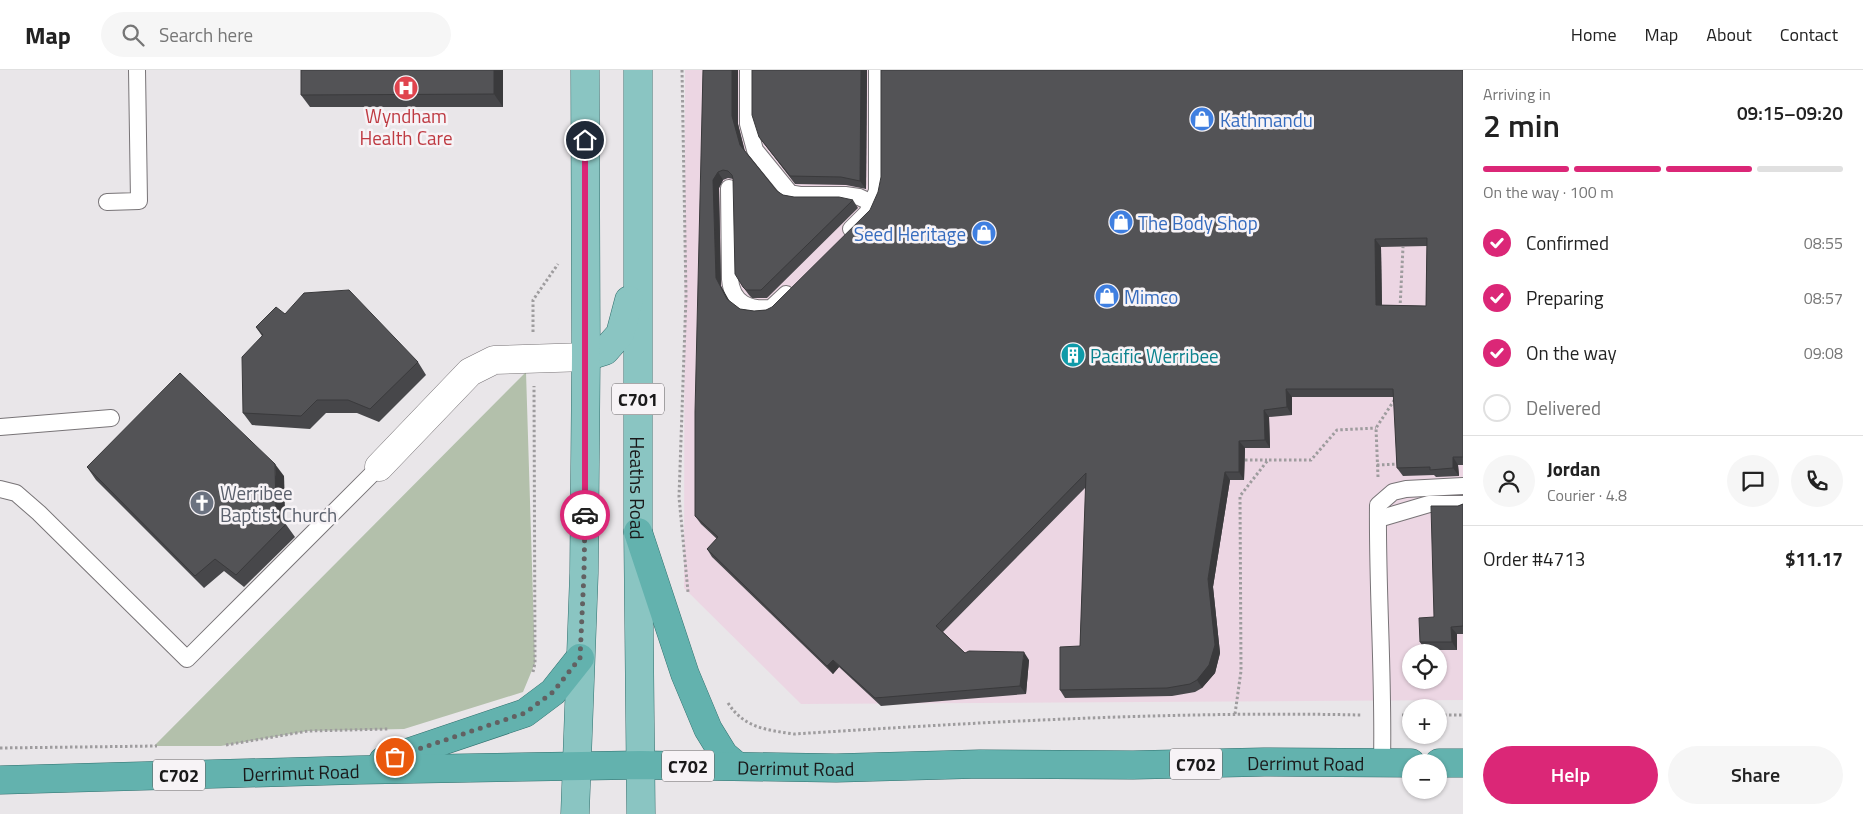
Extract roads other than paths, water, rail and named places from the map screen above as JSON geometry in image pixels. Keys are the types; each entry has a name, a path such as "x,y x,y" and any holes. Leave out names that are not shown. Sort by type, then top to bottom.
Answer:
{"highway":[{"path":"638,532 685,674 708,729 724,755 737,766"},
{"path":"358,770 525,713 553,692 580,658"},
{"path":"1447,763 1463,762"},
{"name":"Derrimut Road","path":"0,780 640,764 836,768 980,764 1402,763"}],"main road":[{"name":"C701","path":"575,814 584,573 586,357 585,70"},
{"name":"Heaths Road","path":"638,70 638,532 641,814"},
{"path":"586,357 605,351 620,334 638,265"}],"street":[{"path":"379,467 470,372 494,360 586,357"}],"lane":[{"path":"106,202 139,201 138,70"},
{"path":"748,70 748,124 755,150 790,193 801,195 845,195 872,203"},
{"path":"842,238 867,213 877,191 877,70"},
{"path":"729,188 730,279 735,294 748,307 759,309 771,308 794,287"},
{"path":"0,427 112,418"},
{"path":"0,489 16,493 39,513 188,659 379,467"},
{"path":"1382,763 1383,715 1378,512 1393,492 1406,489 1463,486"},
{"path":"1378,512 1429,504 1463,504"}],"place":[{"name":"Wyndham Health Care","path":"406,88"},
{"name":"Kathmandu","path":"1202,119"},
{"name":"The Body Shop","path":"1121,222"},
{"name":"Seed Heritage","path":"984,233"},
{"name":"Mimco","path":"1107,296"},
{"name":"Pacific Werribee","path":"1073,355"},
{"name":"Werribee Baptist Church","path":"202,503"}]}
